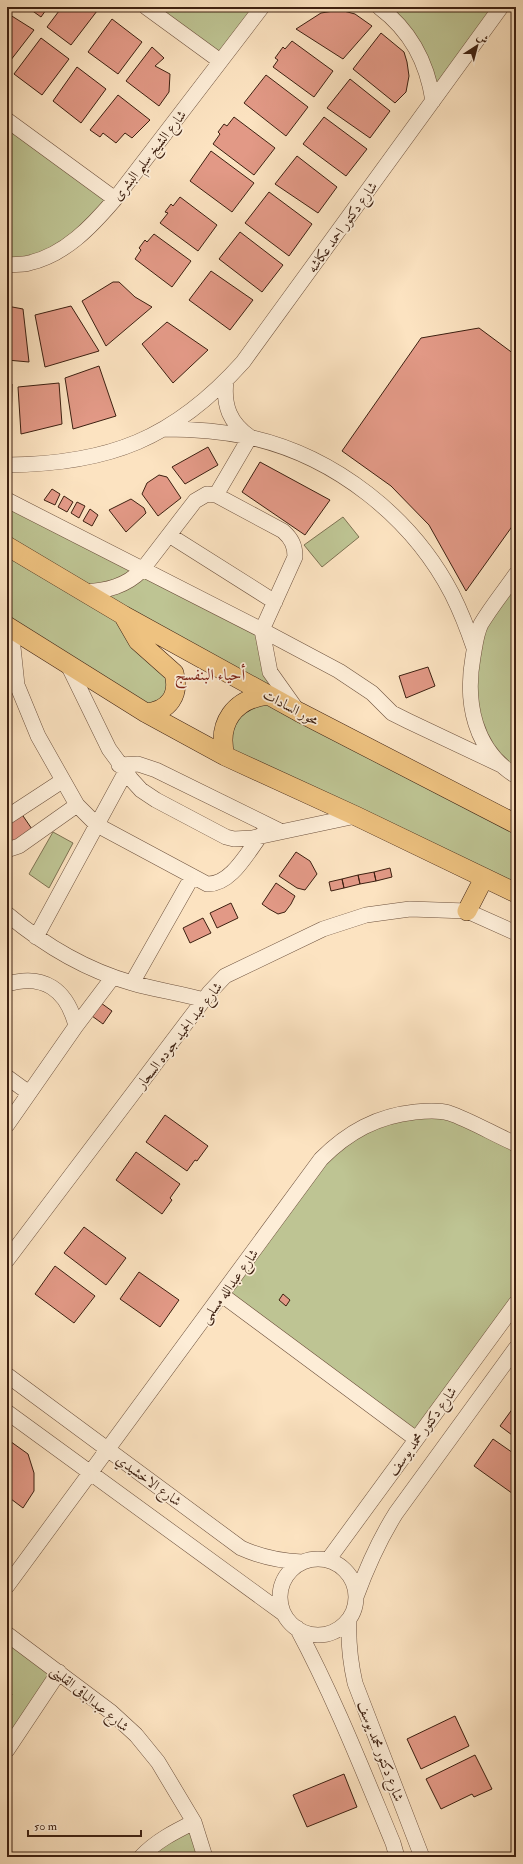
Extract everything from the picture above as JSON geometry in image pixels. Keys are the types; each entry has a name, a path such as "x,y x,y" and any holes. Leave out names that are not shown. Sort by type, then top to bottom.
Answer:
{"main road":[{"name":"محور السادات","path":"7,546 123,615 299,712 516,824"},
{"path":"123,615 138,641 174,673 176,680 175,694 167,706 161,710 146,713"},
{"path":"9,627 146,713 225,756 356,816 516,894"},
{"path":"225,756 223,737 225,728 234,711 249,699 268,695"},
{"path":"467,911 484,878"}],"street":[{"path":"146,7 220,62"},
{"name":"شارع الشيخ سليم البشرى","path":"7,265 29,263 56,253 79,236 98,219 116,199 262,7"},
{"path":"379,7 401,27 416,47 428,76 433,101"},
{"name":"شارع دكتور احمد عكاشه","path":"7,465 82,460 124,448 164,429 196,408 226,381 243,362 502,7"},
{"path":"7,120 116,199"},
{"path":"226,381 225,400 231,418 236,426 250,437"},
{"path":"164,429 193,429 250,437 306,456 356,485 395,518 420,545 452,594 464,620 474,648"},
{"path":"216,495 250,437"},
{"path":"84,592 103,590 121,585 133,579 142,570 198,498 207,494 216,495 283,531 292,540 295,557 262,630 270,672 299,712"},
{"path":"7,500 339,671 372,693 392,712 408,722 501,765 516,776"},
{"path":"169,535 275,602"},
{"path":"501,765 485,747 474,723 470,671 474,648 481,625 516,574"},
{"path":"9,627 17,685 38,736 62,781 77,805 97,825 207,884 223,881 231,875 261,835"},
{"path":"68,665 109,749 122,769 141,790 156,800 226,837 243,839 356,816"},
{"path":"36,937 97,825 122,769 138,764 156,770 280,832"},
{"path":"7,817 62,781"},
{"path":"7,850 19,846 77,805"},
{"path":"132,983 192,877"},
{"name":"شارع عبد الحميد جوده السحار","path":"7,1260 204,1000 226,976 323,929 366,915 410,909 467,911"},
{"path":"467,911 516,933"},
{"path":"7,914 36,937 74,959 113,977 204,1000"},
{"path":"7,1125 76,1026 113,977"},
{"path":"7,984 20,980 36,981 51,986 63,996 72,1010 76,1026"},
{"path":"7,1077 29,1093"},
{"name":"شارع عبدالله مسلمى","path":"7,1586 321,1159 338,1142 357,1129 378,1119 401,1113 424,1111 448,1113 516,1144"},
{"path":"222,1295 416,1439"},
{"name":"شارع دكتور محمد يوسف","path":"328,1560 516,1303"},
{"name":"شارع دكتور محمد يوسف","path":"356,1597 376,1547 396,1513 516,1348"},
{"name":"شارع الاخشيدي","path":"7,1375 241,1548 260,1556 280,1561 302,1562"},
{"name":"شارع الاخشيدي","path":"7,1412 284,1614"},
{"path":"314,1559 328,1560 339,1565 348,1574 354,1584 356,1597 355,1608 349,1619 339,1629 325,1634 311,1634 297,1628 284,1614 280,1599 282,1584 290,1572 302,1562 314,1559"},
{"name":"شارع دكتور محمد يوسف","path":"349,1619 350,1655 355,1683 422,1857"},
{"name":"شارع دكتور محمد يوسف","path":"297,1628 311,1654 355,1752 393,1842 397,1857"},
{"name":"شارع عبدالباقى القلينى","path":"7,1634 111,1712 136,1735 158,1762 194,1822 205,1857"},
{"path":"7,1750 59,1672"},
{"path":"140,1857 149,1848 170,1833 194,1822"}],"green space":[{"path":"146,7 262,7 220,61"},
{"path":"379,7 501,7 433,101 425,64"},
{"path":"7,120 115,199 56,253 7,265"},
{"path":"7,500 262,630 266,656 298,710 516,824 516,893 225,756 223,737 258,696 122,614 176,680 154,712 7,626"},
{"path":"343,517 359,537 322,567 304,545"},
{"path":"516,574 516,776 474,723 481,625"},
{"path":"53,832 73,843 49,888 29,874"},
{"path":"425,1111 516,1144 516,1303 416,1439 222,1295 338,1142"},
{"path":"7,1634 59,1672 7,1750"},
{"path":"194,1822 201,1857 145,1857"}],"building":[{"path":"27,7 48,7 41,17"},
{"path":"62,7 91,7 97,11 71,45 47,27"},
{"path":"340,10 355,14 372,26 343,59 296,29 321,13"},
{"path":"7,13 34,30 7,65"},
{"path":"112,19 142,42 118,74 88,52"},
{"path":"381,33 404,52 407,62 409,76 406,92 395,103 353,69"},
{"path":"41,38 69,59 42,95 14,74"},
{"path":"292,41 333,71 314,97 273,67 278,60 275,58 283,47 285,49"},
{"path":"152,47 164,58 155,66 170,74 169,92 159,106 126,81"},
{"path":"77,67 106,89 81,123 53,101"},
{"path":"266,75 308,107 286,136 244,103"},
{"path":"350,79 390,111 370,138 327,108"},
{"path":"118,95 150,120 132,138 125,133 116,143 103,133 100,137 90,130"},
{"path":"234,117 275,148 254,175 213,144 220,134 218,132 224,124 227,126"},
{"path":"324,117 367,149 346,176 303,144"},
{"path":"211,151 254,183 232,212 190,181"},
{"path":"297,156 337,187 318,213 275,184"},
{"path":"269,192 312,224 289,256 245,223"},
{"path":"180,197 217,225 198,251 160,223 168,213 165,212 171,204 173,206"},
{"path":"240,232 283,265 262,292 219,259"},
{"path":"154,234 191,261 172,287 135,259 141,250 139,248 145,240 147,242"},
{"path":"211,271 253,300 230,330 189,300"},
{"path":"113,282 119,282 135,297 152,307 106,346 82,301"},
{"path":"7,306 23,309 29,362 7,360"},
{"path":"71,306 99,351 45,367 35,315"},
{"path":"167,322 208,350 173,383 142,344"},
{"path":"479,328 514,354 516,351 516,521 466,591 429,525 391,486 342,451 421,338"},
{"path":"99,366 116,416 73,429 65,378"},
{"path":"7,383 12,384 11,432 7,432"},
{"path":"59,383 62,424 21,434 18,387"},
{"path":"208,447 218,465 185,484 172,467"},
{"path":"260,462 330,500 305,535 242,492"},
{"path":"159,475 167,477 181,498 158,516 142,494 147,483"},
{"path":"52,489 60,494 55,505 44,500"},
{"path":"64,496 73,502 67,512 58,507"},
{"path":"131,499 144,508 146,513 126,532 109,510"},
{"path":"77,502 85,506 79,518 71,513"},
{"path":"90,509 98,515 92,526 83,521"},
{"path":"428,667 435,686 406,698 399,676"},
{"path":"21,813 34,832 10,842 7,837 7,822"},
{"path":"296,852 310,861 317,874 305,890 297,888 279,876"},
{"path":"390,868 392,877 376,881 374,872"},
{"path":"374,872 376,881 360,884 358,875"},
{"path":"358,875 360,884 344,888 342,879"},
{"path":"342,879 344,888 331,891 329,882"},
{"path":"276,883 295,896 285,912 278,914 262,904"},
{"path":"231,903 238,918 217,928 210,913"},
{"path":"203,918 211,933 190,943 183,928"},
{"path":"101,1003 112,1011 103,1024 92,1016"},
{"path":"165,1115 208,1146 197,1161 195,1160 187,1171 146,1142"},
{"path":"136,1152 180,1184 170,1198 172,1200 162,1214 116,1180"},
{"path":"84,1227 126,1258 106,1285 64,1253"},
{"path":"55,1266 95,1296 74,1323 35,1294"},
{"path":"139,1272 179,1300 160,1327 120,1299"},
{"path":"283,1294 290,1300 286,1306 279,1300"},
{"path":"516,1404 516,1438 500,1426"},
{"path":"7,1439 28,1454 34,1473 34,1491 23,1508 7,1496"},
{"path":"493,1439 516,1455 516,1496 474,1466"},
{"path":"7,1691 12,1694 7,1702"},
{"path":"455,1716 469,1746 421,1769 407,1739"},
{"path":"475,1755 492,1789 474,1797 472,1794 441,1809 426,1779"},
{"path":"344,1774 357,1807 307,1827 293,1795"}],"district":[{"name":"أحياء البنفسج","path":"210,674"}]}
